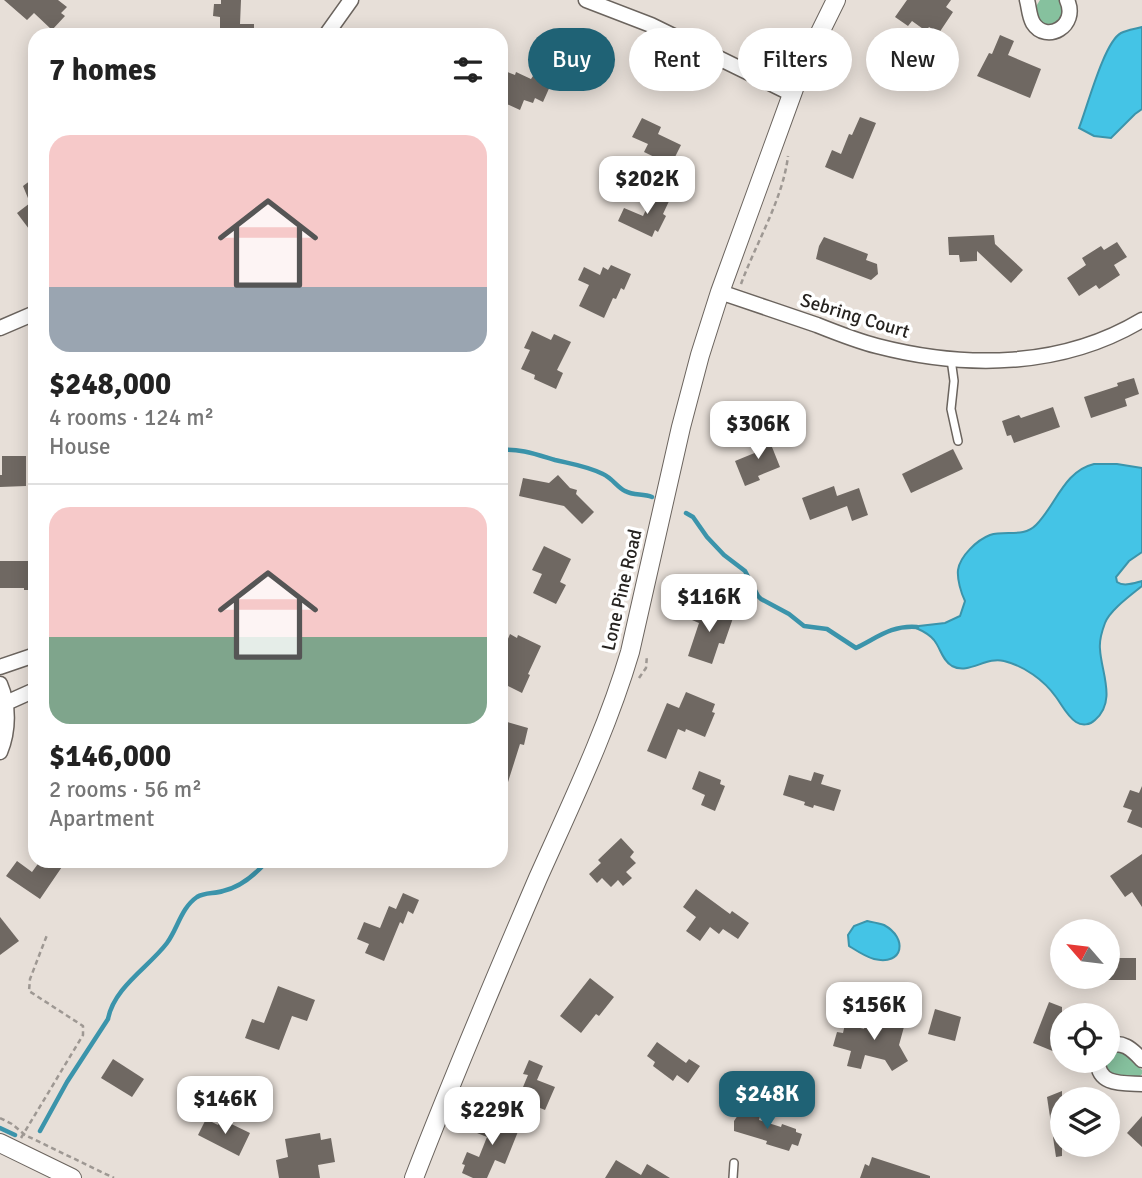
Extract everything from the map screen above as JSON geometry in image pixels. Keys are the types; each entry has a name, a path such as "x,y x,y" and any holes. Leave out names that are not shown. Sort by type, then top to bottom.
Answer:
{"street":[{"path":"331,28 351,0"},
{"path":"586,0 651,25 792,94"},
{"name":"Lone Pine Road","path":"414,1178 507,949 619,687 634,636 691,387 720,292 792,94 836,0"},
{"path":"1027,0 1035,26 1053,31 1059,30 1067,23 1070,12 1067,0"},
{"name":"Sebring Court","path":"720,292 876,346 951,359 1009,360 1064,352 1100,341 1142,320"},
{"path":"0,328 28,316"},
{"path":"0,667 28,657"},
{"path":"0,684 6,703 5,736 0,751"},
{"path":"6,703 28,693"},
{"path":"1120,1045 1129,1047 1142,1060"},
{"path":"1099,1073 1104,1078 1118,1082 1142,1084"},
{"path":"7,1146 72,1178"}],"lane":[{"path":"951,359 954,381 951,409 958,441"},
{"path":"733,1178 734,1163"}],"path":[{"path":"741,286 786,172 788,152"},
{"path":"7,1146 83,1035 83,1026 29,991 30,979 47,935"},
{"path":"0,1118 25,1135 114,1178"}],"green space":[{"path":"1040,0 1061,0 1064,3 1061,23 1045,27 1037,19 1035,8"},
{"path":"1120,1052 1142,1070 1140,1076 1113,1074 1120,1073"}],"water":[{"path":"1142,27 1142,109 1111,138 1094,136 1079,128 1102,62 1108,49 1121,33"},
{"path":"1094,464 1142,468 1142,552 1129,561 1116,577 1117,582 1123,584 1142,581 1142,586 1116,608 1105,623 1100,646 1107,695 1102,712 1091,723 1083,724 1073,720 1046,685 1026,670 997,660 965,668 952,666 932,638 916,628 945,623 960,616 965,601 958,578 959,565 975,545 990,535 1020,533 1031,529 1043,517 1068,481 1084,468"},
{"path":"867,921 892,930 899,943 897,955 884,960 874,959 849,946 848,935 854,926"}],"building":[{"path":"4,0 58,0 67,7 61,13 65,16 54,28 50,28 34,13 27,20"},
{"path":"221,0 241,0 240,24 254,24 254,28 220,28 220,17 213,16 214,4 221,4"},
{"path":"907,0 951,0 946,7 953,12 942,28 922,28 912,21 908,26 895,17"},
{"path":"1000,35 1014,41 1008,55 1041,69 1030,98 977,76 989,53 992,54"},
{"path":"508,72 515,75 516,72 528,78 528,91 548,91 543,102 535,98 533,103 524,100 520,110 508,105"},
{"path":"860,117 876,123 853,179 825,167 832,150 841,154"},
{"path":"642,118 661,127 658,134 681,145 671,165 644,152 648,144 632,137"},
{"path":"28,182 28,198 23,186"},
{"path":"655,191 670,199 663,214 666,216 658,232 655,230 652,237 618,221 624,208 643,216"},
{"path":"28,205 28,228 17,213"},
{"path":"994,235 995,244 1023,270 1011,283 977,251 977,261 960,262 959,255 949,255 948,237"},
{"path":"824,237 868,254 866,260 877,264 878,274 871,280 816,259"},
{"path":"1117,242 1127,257 1114,265 1120,275 1099,289 1096,285 1079,296 1067,278 1086,265 1082,258 1101,246 1104,250"},
{"path":"611,265 631,274 624,290 621,288 616,299 613,298 604,318 579,306 589,285 578,280 584,267 600,275 603,267 608,270"},
{"path":"532,331 551,340 554,334 571,342 557,370 563,373 556,389 534,379 535,375 521,369 530,350 524,348"},
{"path":"1134,378 1139,394 1125,399 1127,406 1091,418 1084,397"},
{"path":"1053,407 1060,427 1014,443 1011,435 1007,436 1002,421 1019,415 1021,418"},
{"path":"766,432 780,467 758,476 760,480 745,486 735,461 757,452 752,438"},
{"path":"953,449 963,469 911,493 902,474"},
{"path":"2,456 26,456 26,486 0,487"},
{"path":"558,475 570,488 577,490 576,494 594,512 582,524 564,506 519,496 523,478 549,483"},
{"path":"834,486 837,496 859,488 868,515 852,521 847,506 810,520 802,498"},
{"path":"544,546 571,559 560,582 566,585 556,604 533,593 542,574 532,570"},
{"path":"0,561 28,561 28,590 0,588"},
{"path":"697,606 733,618 724,644 719,643 712,664 688,656 699,623 692,620"},
{"path":"510,634 517,638 518,635 541,646 522,693 508,686"},
{"path":"686,692 715,704 712,712 715,713 705,737 686,729 685,732 678,729 666,759 647,751 667,703 679,708"},
{"path":"508,722 528,728 524,745 520,744 508,782"},
{"path":"699,771 721,780 720,784 725,786 715,811 701,805 705,795 692,789"},
{"path":"814,772 824,775 821,784 841,790 834,811 814,805 813,808 804,805 805,802 783,795 789,775 811,781"},
{"path":"1142,786 1142,828 1127,822 1132,810 1123,807 1130,790 1139,793"},
{"path":"621,838 634,852 630,857 636,863 626,872 632,878 623,886 618,880 611,887 602,878 597,883 589,874 601,863 598,860"},
{"path":"1142,854 1142,907 1132,892 1125,897 1110,876"},
{"path":"17,861 32,872 35,868 61,868 40,899 6,876"},
{"path":"696,889 730,914 732,911 749,923 738,939 723,929 719,934 710,927 700,941 686,931 696,917 683,907"},
{"path":"403,893 419,900 413,914 408,911 403,924 400,922 384,961 365,953 369,944 357,939 364,922 380,928 389,906 396,909"},
{"path":"0,917 19,941 0,955"},
{"path":"1120,958 1136,958 1136,980 1120,980"},
{"path":"590,978 614,997 581,1033 560,1016"},
{"path":"278,986 315,1000 307,1021 292,1016 279,1050 245,1038 252,1019 264,1023"},
{"path":"1049,1002 1052,1003 1050,1050 1033,1043"},
{"path":"935,1009 961,1017 955,1041 928,1034"},
{"path":"894,1012 907,1016 899,1045 908,1061 892,1071 885,1060 865,1055 861,1069 847,1066 851,1051 833,1046 837,1032 843,1033 845,1024 864,1029 867,1019 887,1024"},
{"path":"657,1042 686,1063 689,1059 700,1066 688,1083 677,1075 673,1081 653,1066 655,1062 647,1056"},
{"path":"113,1059 144,1079 132,1097 101,1078"},
{"path":"529,1060 543,1066 537,1080 555,1087 545,1110 518,1099 528,1075 523,1074"},
{"path":"1050,1096 1050,1117 1047,1097"},
{"path":"743,1111 760,1116 759,1120 796,1129 796,1132 802,1134 798,1146 792,1144 789,1151 734,1131 734,1121"},
{"path":"496,1113 521,1124 505,1164 495,1160 487,1178 473,1178 462,1173 467,1152 479,1157 487,1137 477,1133 482,1121 492,1125"},
{"path":"1142,1116 1142,1147 1127,1133"},
{"path":"206,1119 218,1125 221,1119 250,1133 239,1156 198,1135"},
{"path":"320,1133 321,1140 331,1138 335,1162 318,1165 320,1178 279,1178 276,1160 288,1157 285,1139"},
{"path":"872,1157 930,1178 860,1178 865,1164 869,1166"},
{"path":"616,1160 641,1175 647,1164 670,1178 605,1178"}],"waterway":[{"path":"508,450 585,467 606,476 628,493 652,497"},
{"path":"686,513 693,517 724,555 745,571 761,599 789,614 804,626 827,629 856,648 892,630 917,627"},
{"path":"40,1131 67,1082 108,1019 117,997 160,952 187,907 200,895 220,892 242,883 260,868"},
{"path":"0,1128 15,1135"}]}
